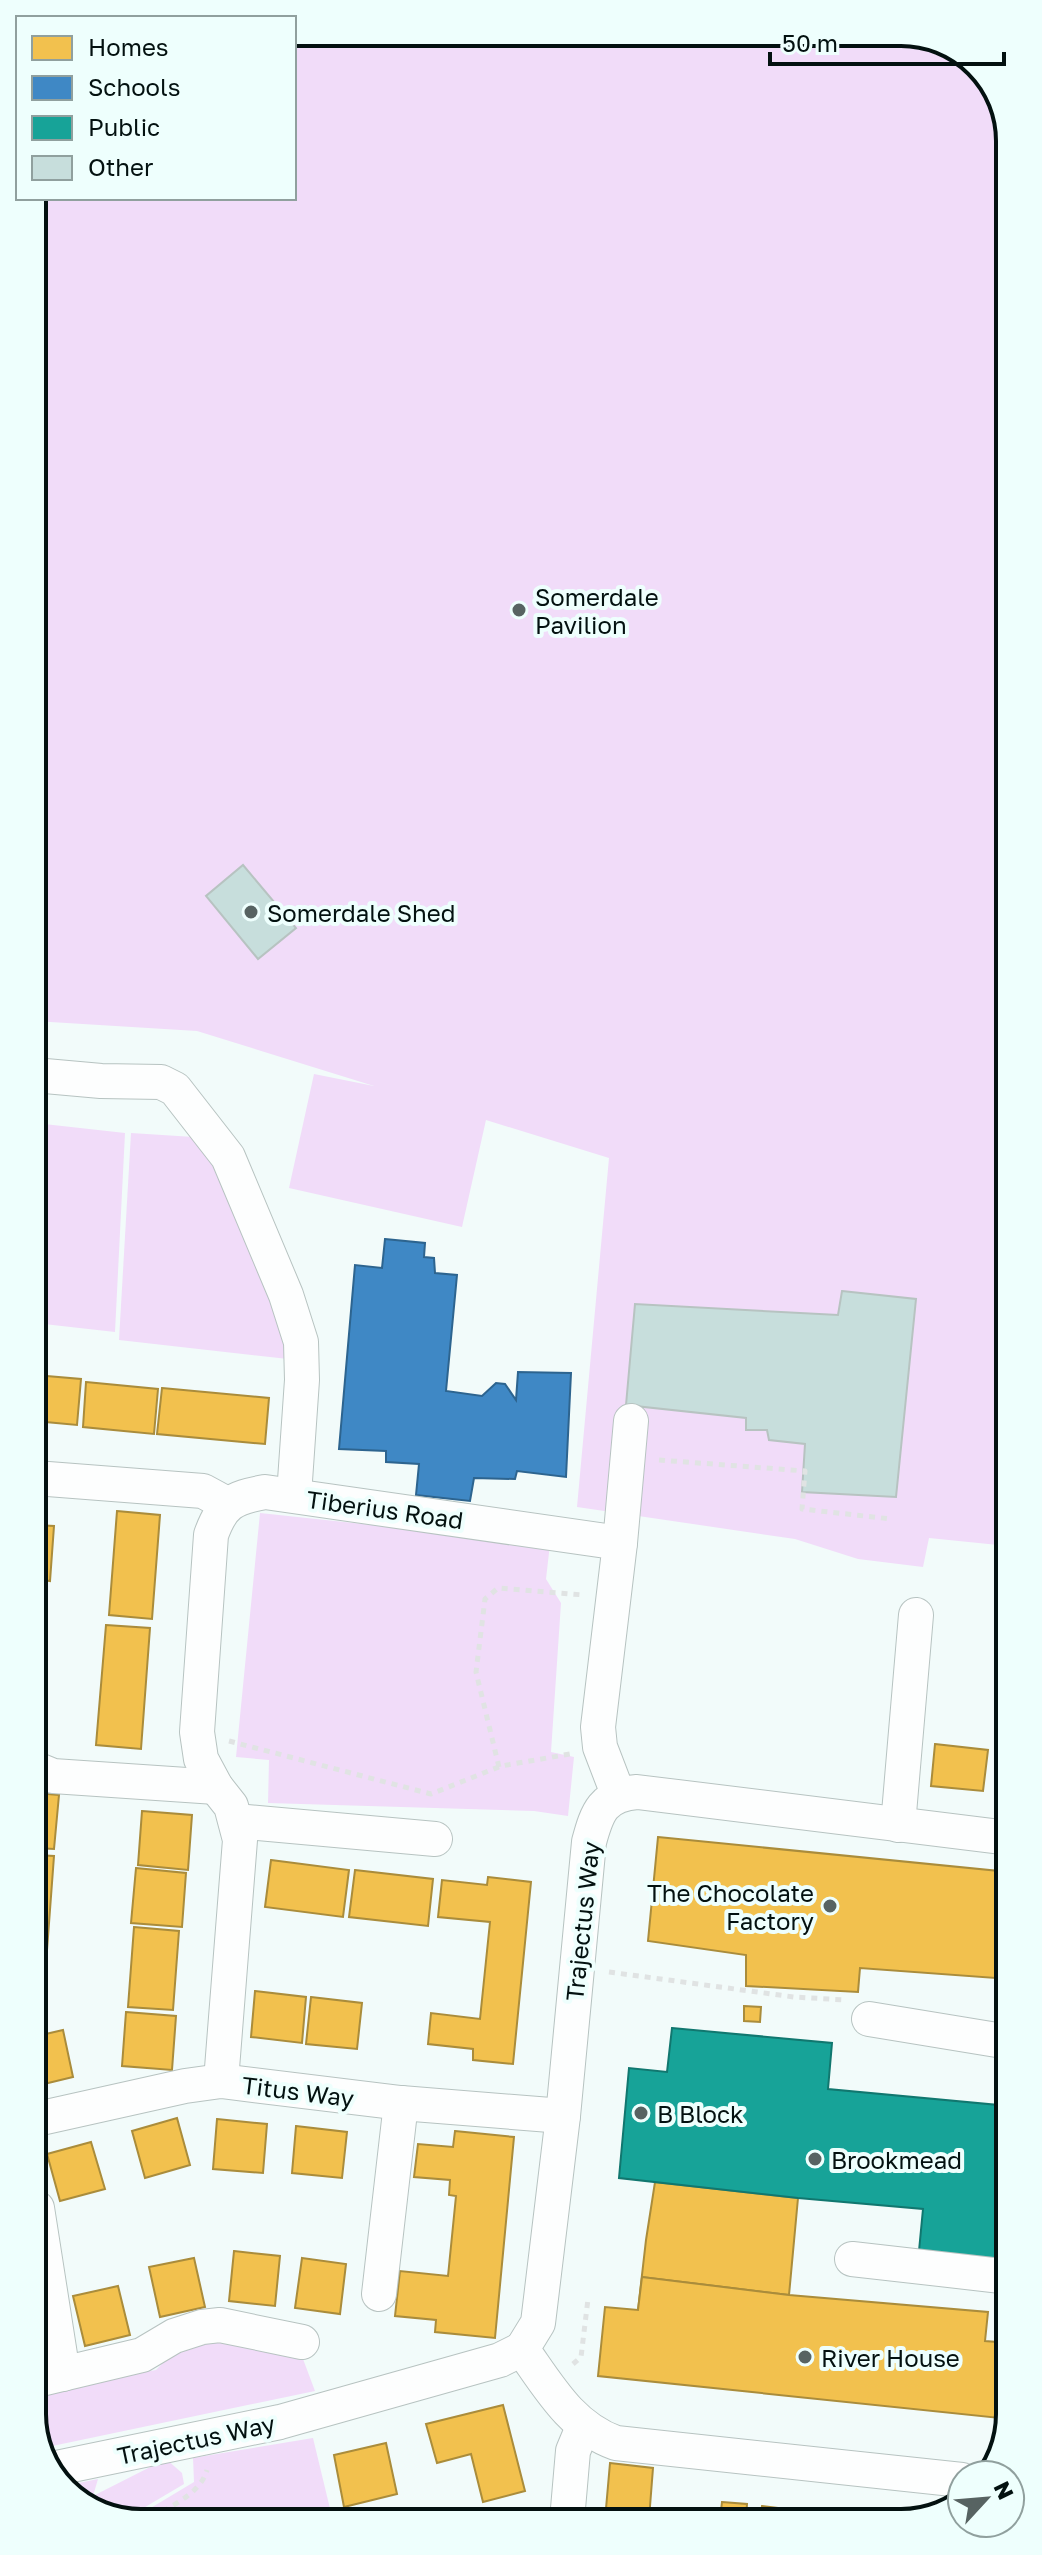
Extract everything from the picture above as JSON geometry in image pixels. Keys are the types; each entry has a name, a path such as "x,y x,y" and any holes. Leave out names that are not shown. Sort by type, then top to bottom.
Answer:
{"street":[{"path":"46,1076 161,1082 175,1089 228,1157 286,1295 301,1342 302,1380 294,1495"},
{"path":"631,1421 598,1727 600,1747 618,1794 637,1792 996,1836"},
{"path":"46,1479 203,1491 227,1504 219,1513 211,1535 197,1732 201,1759 216,1787 231,1806 240,1840 221,2081"},
{"name":"Tiberius Road","path":"227,1504 246,1495 265,1492 620,1543"},
{"path":"898,1825 916,1615"},
{"path":"46,1773 216,1787"},
{"name":"Trajectus Way","path":"62,2467 281,2421 500,2360 522,2349 538,2323 563,2116 589,1842 597,1812 618,1794"},
{"path":"236,1821 435,1839"},
{"path":"869,2019 996,2040"},
{"name":"Titus Way","path":"46,2117 221,2081 401,2103 563,2116"},
{"path":"379,2294 401,2103"},
{"path":"852,2259 996,2275"},
{"path":"46,2325 50,2377 142,2355 174,2336 220,2325 302,2342"},
{"path":"522,2349 583,2427 616,2443 946,2478"},
{"path":"568,2509 573,2451 583,2427"}],"path":[{"path":"627,1457 805,1471 802,1509 891,1519"},
{"path":"499,1767 476,1672 485,1599 498,1588 613,1599"},
{"path":"197,1732 431,1794 499,1767 572,1753 598,1727"},
{"path":"576,1967 794,1997 864,2001 869,2019"},
{"path":"549,2387 581,2357 588,2299"},
{"path":"164,2509 196,2489 205,2478 208,2464"}],"shaded area":[{"name":"Somerdale Pavilion","path":"296,46 907,46 937,53 959,66 986,99 996,141 996,1545 929,1538 923,1567 858,1559 795,1539 577,1507 609,1158 486,1120 462,1227 289,1188 314,1074 374,1086 197,1031 46,1022 46,200 296,200"},
{"path":"46,1124 125,1133 115,1332 46,1324"},
{"path":"131,1133 225,1139 297,1360 119,1340"},
{"path":"260,1513 550,1544 546,1579 561,1603 551,1752 574,1757 568,1816 534,1811 268,1803 269,1760 236,1757"},
{"path":"202,2340 275,2345 303,2359 315,2391 52,2446 46,2391 156,2370 182,2343"},
{"path":"313,2438 330,2509 149,2509 194,2482 193,2458"},
{"path":"166,2459 182,2473 184,2484 142,2509 116,2506 93,2496"},
{"path":"98,2479 93,2496 77,2483"}],"building: Homes":[{"path":"46,1376 81,1379 77,1425 46,1422"},
{"path":"86,1382 158,1389 154,1434 83,1427"},
{"path":"162,1388 269,1398 265,1444 157,1434"},
{"path":"117,1511 160,1515 152,1619 109,1615"},
{"path":"46,1526 54,1526 50,1581 46,1580"},
{"path":"106,1625 150,1628 141,1749 96,1745"},
{"path":"935,1744 988,1750 983,1791 931,1786"},
{"path":"46,1794 59,1795 54,1849 46,1849"},
{"path":"142,1811 192,1815 188,1870 138,1865"},
{"name":"The Chocolate Factory","path":"658,1837 996,1871 996,1978 860,1968 858,1992 746,1986 746,1955 648,1941"},
{"path":"46,1856 54,1856 46,1964"},
{"path":"271,1860 349,1870 343,1917 265,1907"},
{"path":"136,1868 186,1873 182,1927 131,1923"},
{"path":"355,1870 433,1879 428,1926 349,1917"},
{"path":"488,1877 531,1882 513,2064 473,2060 473,2049 428,2044 431,2013 480,2019 490,1922 438,1917 442,1880 487,1885"},
{"path":"134,1927 179,1931 173,2010 128,2007"},
{"path":"255,1991 306,1997 302,2043 251,2037"},
{"path":"311,1997 362,2003 357,2049 306,2044"},
{"path":"744,2006 761,2007 760,2022 744,2021"},
{"path":"126,2012 176,2016 172,2070 122,2066"},
{"path":"63,2030 73,2077 46,2084 46,2034"},
{"path":"177,2118 190,2165 145,2178 132,2131"},
{"path":"217,2119 267,2124 263,2173 213,2169"},
{"path":"296,2126 347,2132 342,2178 292,2173"},
{"path":"455,2131 514,2137 495,2338 435,2332 436,2320 395,2316 400,2271 448,2276 456,2196 449,2195 450,2180 414,2177 418,2144 453,2147"},
{"path":"91,2142 105,2189 60,2201 47,2154"},
{"path":"655,2182 798,2198 789,2295 642,2277 638,2310 646,2240"},
{"path":"234,2251 280,2256 275,2306 229,2301"},
{"path":"194,2258 205,2307 160,2317 149,2267"},
{"path":"302,2258 346,2264 340,2314 295,2308"},
{"name":"River House","path":"642,2277 789,2295 988,2312 985,2341 996,2342 996,2418 598,2376 605,2307 638,2310"},
{"path":"118,2286 130,2335 85,2346 73,2296"},
{"path":"503,2405 525,2491 483,2502 471,2454 437,2463 426,2424"},
{"path":"386,2443 397,2494 344,2507 334,2455"},
{"path":"610,2463 653,2468 650,2509 606,2509"},
{"path":"722,2502 747,2504 747,2509 721,2509"}],"building: Schools":[{"path":"385,1239 425,1243 424,1257 434,1258 435,1273 457,1275 446,1391 482,1396 496,1383 505,1384 516,1400 518,1372 571,1373 566,1477 517,1471 515,1479 474,1478 470,1501 416,1495 419,1464 386,1462 386,1451 339,1449 355,1265 382,1268"}],"building: Public":[{"name":"Brookmead","path":"672,2028 832,2043 828,2089 996,2105 996,2262 919,2251 923,2209 619,2178 629,2068 667,2072"}],"building: Other":[{"name":"Somerdale Shed","path":"243,865 296,928 258,959 206,896"},
{"path":"842,1291 916,1299 896,1497 802,1492 805,1444 769,1440 767,1430 746,1430 746,1418 626,1405 635,1304 838,1315"}],"place":[{"name":"Somerdale Pavilion","path":"519,610"},
{"name":"Somerdale Shed","path":"251,912"},
{"name":"The Chocolate Factory","path":"830,1906"},
{"name":"B Block","path":"641,2113"},
{"name":"Brookmead","path":"815,2159"},
{"name":"River House","path":"805,2357"}]}
